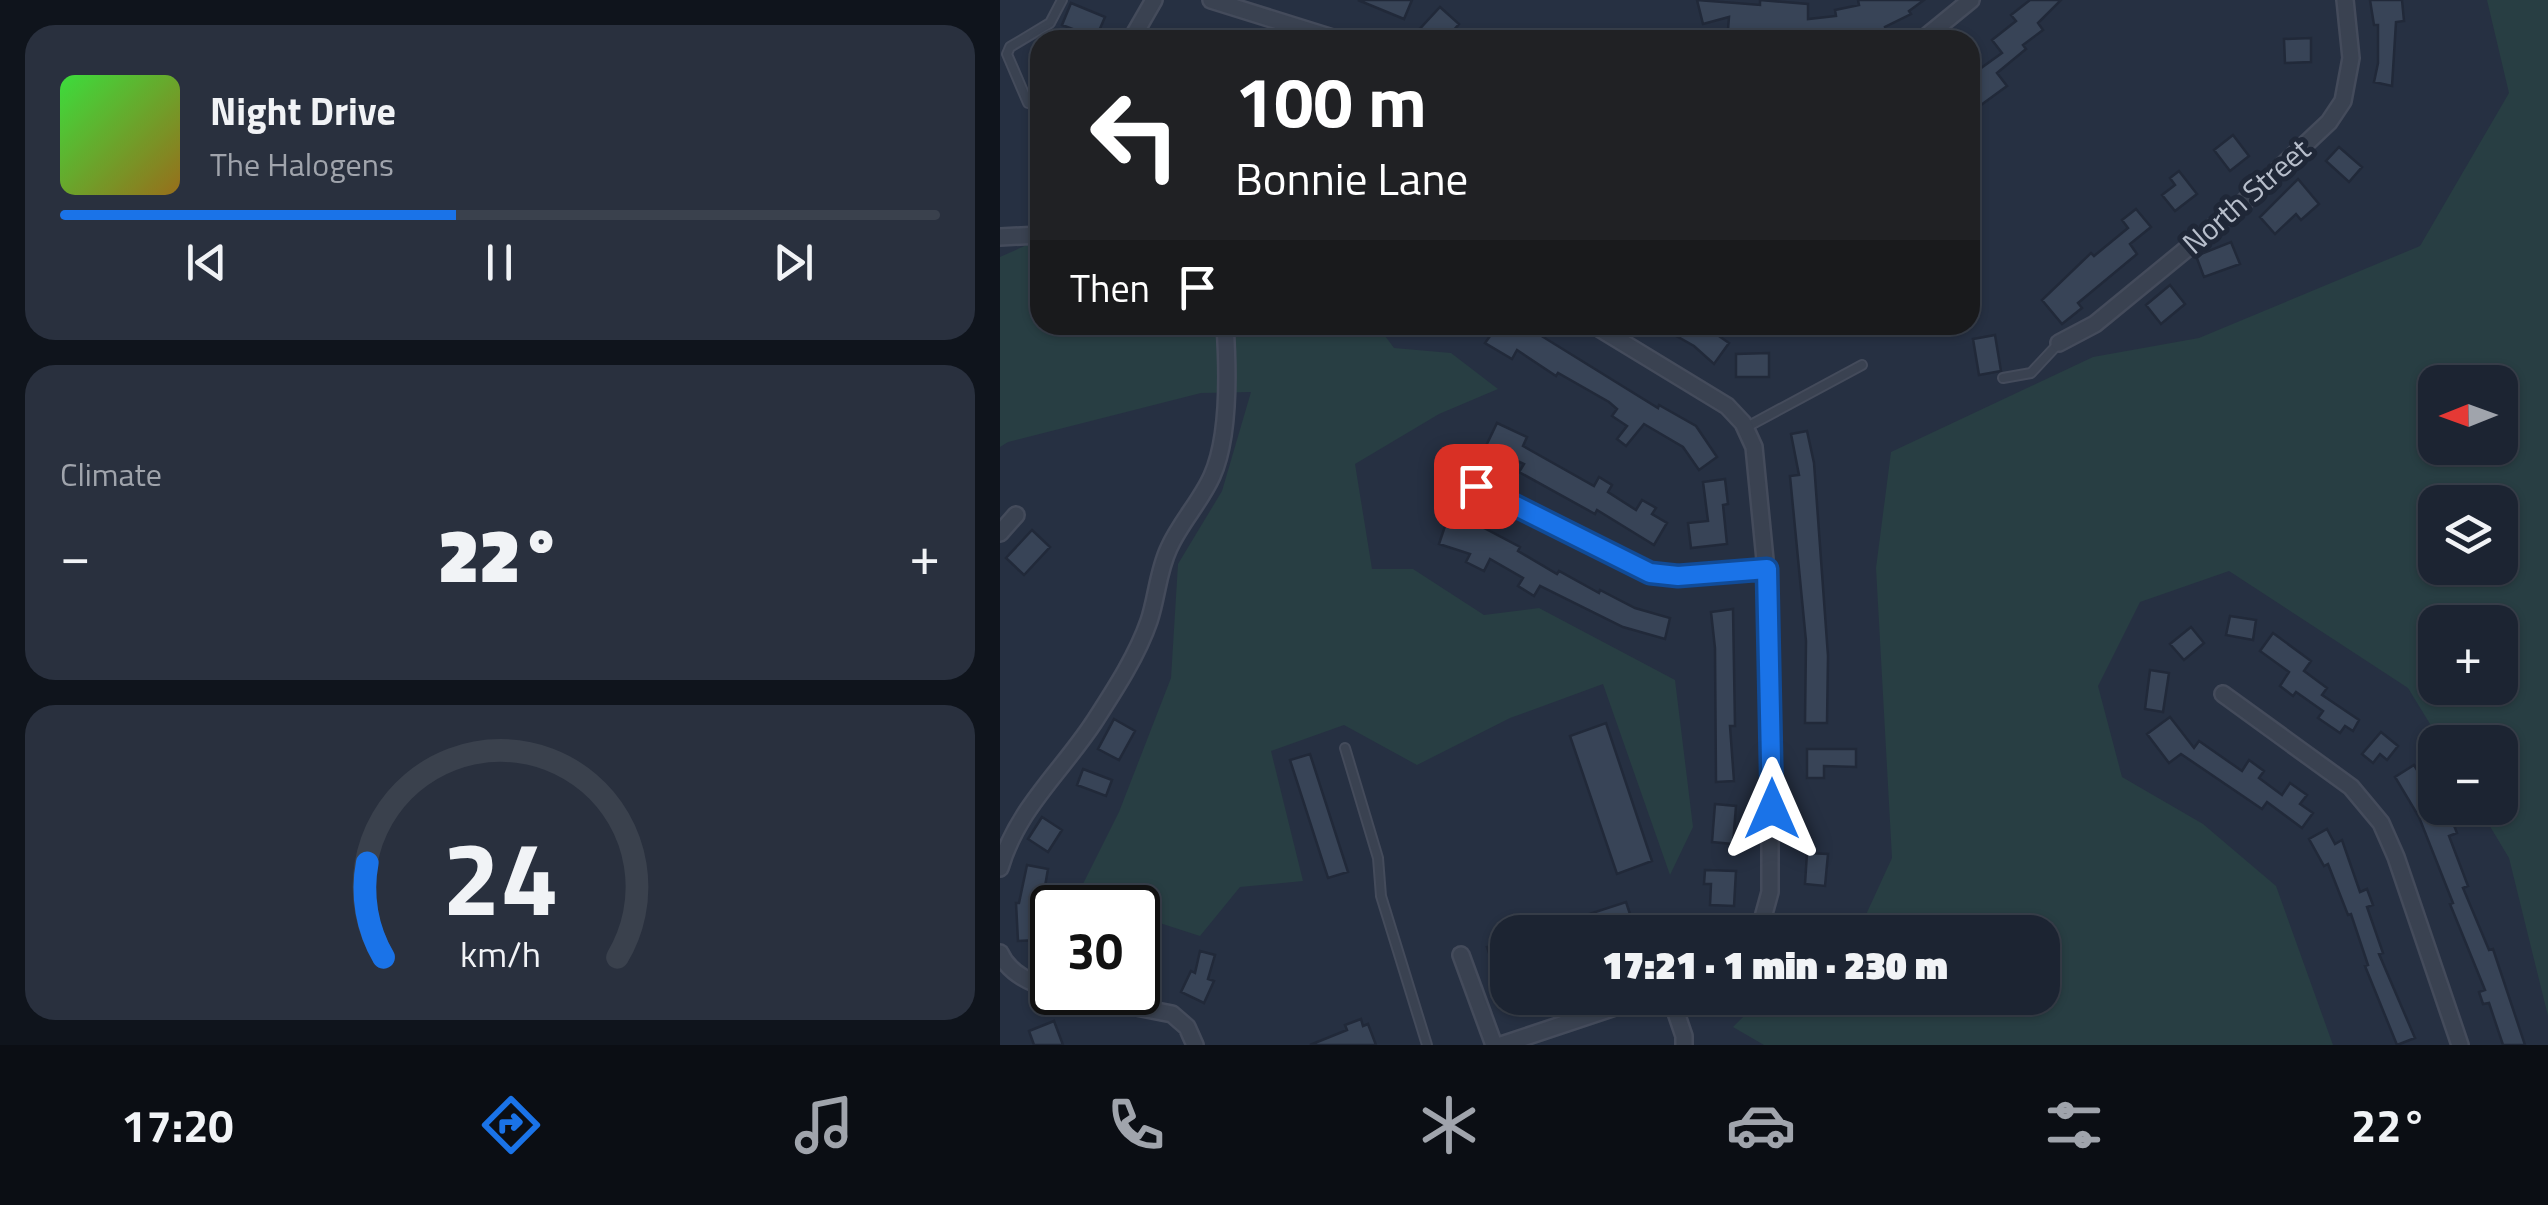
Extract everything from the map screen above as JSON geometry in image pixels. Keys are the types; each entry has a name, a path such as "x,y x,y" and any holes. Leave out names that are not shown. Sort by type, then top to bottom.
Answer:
{"street":[{"path":"1137,30 1154,0"},
{"path":"1211,0 1307,30"},
{"path":"1934,30 1971,0"},
{"name":"North Street","path":"2059,343 2095,324 2245,201 2330,122 2348,87 2351,58 2345,0"},
{"path":"1000,237 1030,236"},
{"path":"1000,868 1003,845 1043,786 1085,735 1130,662 1148,622 1168,548 1211,478 1220,454 1225,335"},
{"path":"1610,335 1727,406 1754,446 1770,611 1770,892 1764,915"},
{"path":"1476,486 1650,573 1678,576 1767,569"},
{"path":"1000,533 1016,516"},
{"path":"2223,694 2351,786 2381,823 2460,1045"},
{"path":"1461,955 1494,1045"},
{"path":"1002,963 1030,981"},
{"path":"1160,1012 1172,1014 1187,1026 1194,1045"},
{"path":"1501,1045 1591,1015"},
{"path":"1677,1015 1684,1045"}],"lane":[{"path":"1039,30 1050,23 1062,0"},
{"path":"1028,103 1007,54 1030,36"},
{"path":"2003,378 2031,373 2059,343"},
{"path":"1745,428 1862,365"},
{"path":"1344,748 1378,858 1381,896 1428,1045"}],"green space":[{"path":"2487,0 2548,0 2548,1016 2509,858 2489,825 2518,825 2518,725 2431,725 2418,705 2518,705 2518,605 2418,605 2418,704 2408,688 2229,571 2140,602 2098,686 2122,777 2203,824 2276,886 2333,1045 1764,1045 1733,1027 1745,1015 2060,1015 2060,915 1866,915 1892,858 1876,568 1891,452 2093,357 2199,338 2420,246 2509,93"},
{"path":"1030,244 1030,335 1384,335 1394,348 1451,353 1498,389 1439,414 1355,464 1372,569 1413,569 1484,615 1539,608 1675,680 1693,827 1670,875 1603,684 1510,718 1417,765 1344,725 1271,751 1303,881 1240,887 1200,936 1160,923 1160,885 1082,885 1119,812 1171,678 1178,564 1222,491 1251,392 1201,393 1000,447 1000,257"}],"building":[{"path":"1358,0 1412,0 1404,19"},
{"path":"1697,0 1808,4 1808,19 1836,16 1835,10 1859,5 1858,0 1924,0 1886,30 1728,30 1729,17 1703,24"},
{"path":"2030,0 2061,0 2038,23 2043,30 1997,73 2007,86 1980,106 1980,69 2002,53 1992,40 2016,21 2011,15"},
{"path":"2370,0 2402,0 2404,21 2396,22 2392,86 2374,82 2378,25 2374,25"},
{"path":"1071,3 1105,17 1099,30 1075,30 1062,25"},
{"path":"1440,7 1459,24 1454,30 1419,30"},
{"path":"2311,38 2311,62 2285,63 2284,39"},
{"path":"2233,135 2249,156 2230,171 2214,150"},
{"path":"2339,147 2362,167 2349,182 2326,161"},
{"path":"2179,171 2197,194 2175,211 2162,195 2175,185 2170,178"},
{"path":"2298,179 2319,204 2301,220 2296,214 2275,234 2260,217"},
{"path":"2136,209 2151,227 2130,244 2137,254 2078,303 2082,308 2062,324 2042,300 2091,253 2094,256 2128,228 2122,220"},
{"path":"2231,242 2240,264 2204,277 2196,256"},
{"path":"2170,285 2185,304 2161,324 2146,305"},
{"path":"1491,335 1540,335 1658,408 1659,405 1696,426 1717,457 1699,470 1683,447 1644,424 1626,446 1617,439 1627,426 1612,416 1617,409 1609,402 1558,373 1556,376 1517,350 1512,359 1485,343"},
{"path":"1675,335 1717,335 1729,343 1714,364"},
{"path":"1995,335 2001,371 1979,375 1973,339"},
{"path":"1769,353 1769,377 1736,377 1736,354"},
{"path":"1497,423 1527,437 1523,446 1594,486 1599,477 1612,485 1608,492 1636,510 1642,500 1656,508 1652,514 1667,523 1654,545 1597,510 1595,514 1519,472 1524,464 1486,446"},
{"path":"1807,431 1814,463 1828,656 1827,723 1805,723 1806,641 1790,476 1799,475 1791,434"},
{"path":"1725,479 1727,544 1691,548 1688,523 1708,521 1703,482"},
{"path":"1448,517 1484,528 1520,547 1518,551 1557,574 1559,571 1599,593 1600,590 1635,608 1670,618 1665,639 1623,627 1540,586 1534,596 1518,586 1523,578 1490,559 1484,571 1466,562 1470,554 1439,544"},
{"path":"1032,530 1050,547 1024,575 1006,558"},
{"path":"1733,609 1735,726 1730,726 1734,781 1716,782 1711,612"},
{"path":"2230,616 2256,620 2253,640 2226,635"},
{"path":"2191,627 2204,643 2184,660 2170,644"},
{"path":"2273,633 2311,661 2304,671 2327,688 2322,695 2359,720 2353,731 2345,726 2340,733 2318,718 2323,711 2280,686 2289,672 2260,651"},
{"path":"2150,670 2169,673 2163,712 2145,709"},
{"path":"2170,717 2194,748 2199,741 2242,771 2249,760 2264,771 2259,778 2282,795 2290,783 2307,795 2300,804 2313,813 2302,828 2267,802 2262,809 2181,754 2169,763 2147,734"},
{"path":"1114,719 1135,731 1119,760 1098,749"},
{"path":"1606,723 1652,861 1617,874 1570,736"},
{"path":"2381,732 2398,746 2387,760 2380,754 2373,763 2362,754"},
{"path":"1807,749 1856,749 1856,767 1824,766 1824,778 1807,778"},
{"path":"1310,754 1348,872 1328,878 1290,760"},
{"path":"2414,765 2418,771 2418,815 2395,777"},
{"path":"1083,769 1112,780 1106,796 1077,785"},
{"path":"1715,804 1736,806 1733,844 1712,842"},
{"path":"1042,817 1062,830 1048,852 1028,839"},
{"path":"2422,825 2454,825 2457,833 2449,836 2468,886 2463,888 2489,950 2493,949 2525,1045 2503,1045 2489,1003 2483,1004 2479,992 2485,990 2450,904 2453,903"},
{"path":"2327,829 2335,844 2342,840 2360,892 2367,889 2373,905 2367,907 2383,953 2379,954 2415,1038 2397,1045 2365,966 2368,965 2351,914 2348,915 2328,864 2324,866 2309,839"},
{"path":"1807,853 1828,854 1825,886 1805,884"},
{"path":"1027,865 1048,869 1045,885 1030,885 1030,940 1018,941 1019,903"},
{"path":"1705,870 1736,871 1734,906 1710,905 1711,884 1704,884"},
{"path":"1626,902 1630,915 1586,915"},
{"path":"1200,951 1215,955 1208,979 1214,981 1204,1003 1181,992 1191,971 1195,973"},
{"path":"1361,1019 1363,1026 1368,1024 1376,1045 1310,1045 1347,1030 1345,1025"},
{"path":"1054,1021 1063,1045 1034,1045 1029,1031"}],"route":[{"path":"1476,486 1650,573 1678,576 1767,569 1772,809"}]}
